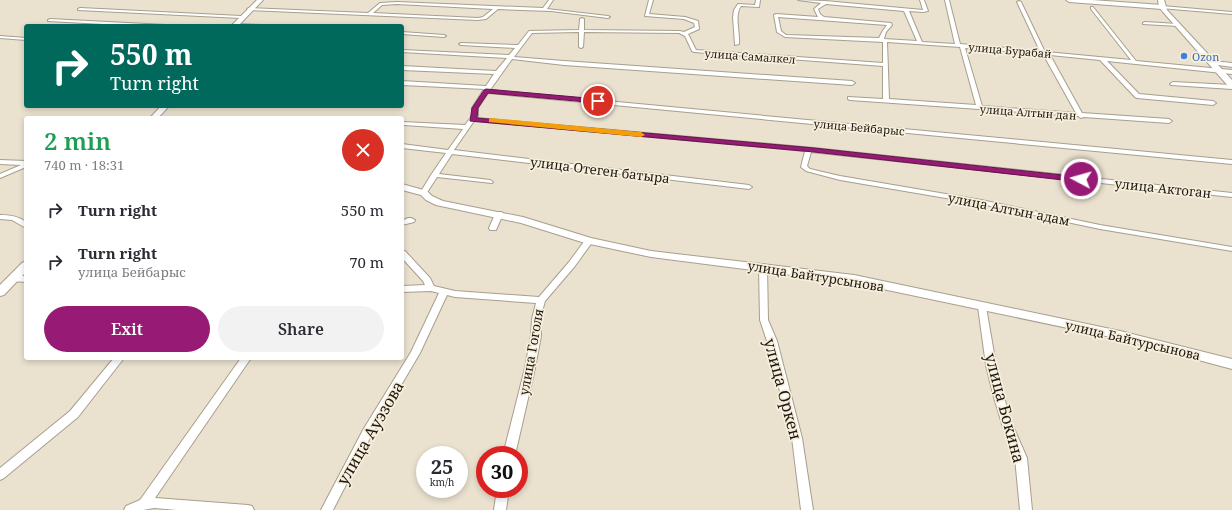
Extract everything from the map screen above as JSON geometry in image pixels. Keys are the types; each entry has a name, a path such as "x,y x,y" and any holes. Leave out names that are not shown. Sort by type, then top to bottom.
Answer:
{"main road":[{"path":"1162,4 1178,25 1220,70 1232,86"}],"street":[{"path":"235,24 260,0"},
{"path":"304,0 309,0"},
{"path":"544,10 551,0"},
{"path":"424,193 434,175 474,116 475,108 498,73 519,47 529,30 685,33 697,26 665,16 646,15 651,0"},
{"path":"737,44 738,33 735,13 737,8 740,5 757,6 758,0"},
{"path":"800,0 925,11 922,0"},
{"path":"947,0 954,33 960,46 980,108"},
{"path":"1069,0 1162,4 1229,13 1232,18"},
{"path":"825,2 816,9 818,15 822,18 890,25 884,32 883,40 886,101"},
{"path":"1019,2 1044,53 1047,55 1081,116"},
{"path":"369,14 381,4 390,3 544,10 608,17"},
{"path":"249,9 478,19 484,18 496,8"},
{"path":"1093,8 1134,61"},
{"path":"80,9 241,17"},
{"path":"906,10 920,43"},
{"name":"улица Бурабай","path":"822,18 777,14 776,27 779,32 785,36 883,40 960,46 1134,61 1232,72"},
{"path":"582,19 582,47"},
{"path":"50,20 127,24"},
{"path":"1145,23 1178,25"},
{"path":"404,33 444,36"},
{"name":"улица Самалкел","path":"685,33 688,34 694,51 885,65"},
{"path":"0,37 24,39"},
{"path":"461,44 519,47"},
{"path":"404,51 510,57 557,62 852,83"},
{"path":"1101,58 1137,96 1213,103"},
{"path":"1213,63 1232,65"},
{"path":"404,68 498,73"},
{"name":"улица Бейбарыс","path":"404,82 1232,162"},
{"path":"1173,84 1232,86"},
{"name":"улица Алтын дан","path":"850,98 1081,116 1169,121"},
{"path":"156,116 163,108"},
{"name":"улица Актоган","path":"472,119 808,150 1232,195"},
{"path":"404,123 467,127"},
{"name":"улица Отеген батыра","path":"404,146 749,187"},
{"name":"улица Алтын адам","path":"808,150 804,167 808,170 840,178 981,202 1100,227 1232,249"},
{"path":"0,162 24,164"},
{"path":"0,176 24,165"},
{"path":"434,175 490,182"},
{"name":"улица Байтурсынова","path":"404,188 424,193 429,198 440,203 523,220 589,241 651,254 854,279 1120,335 1232,364"},
{"path":"493,228 499,214"},
{"path":"0,217 12,216 21,220 24,224"},
{"path":"404,222 411,220"},
{"name":"улица Гоголя","path":"511,446 530,368 536,336 536,319 540,300 572,264 589,241"},
{"path":"404,255 427,280 431,288"},
{"path":"0,292 24,267"},
{"name":"улица Оркен","path":"763,267 764,320 772,341 779,374 797,438 807,510"},
{"path":"14,279 24,279"},
{"path":"404,289 431,288 455,294 540,300"},
{"name":"улица Ауэзова","path":"327,510 367,433 415,353 444,291"},
{"name":"улица Бокина","path":"982,307 991,365 998,394 1007,424 1021,458 1026,510"},
{"path":"0,475 74,414 117,360"},
{"path":"144,504 245,360"},
{"path":"500,510 502,498"},
{"path":"130,510 144,504 154,503 248,510"}],"slow traffic":[{"path":"491,121 641,135"}],"place":[{"name":"Ozon","path":"1184,56"}],"route":[{"path":"598,101 486,91 475,108 472,119 796,150 814,150 1081,179"}]}
